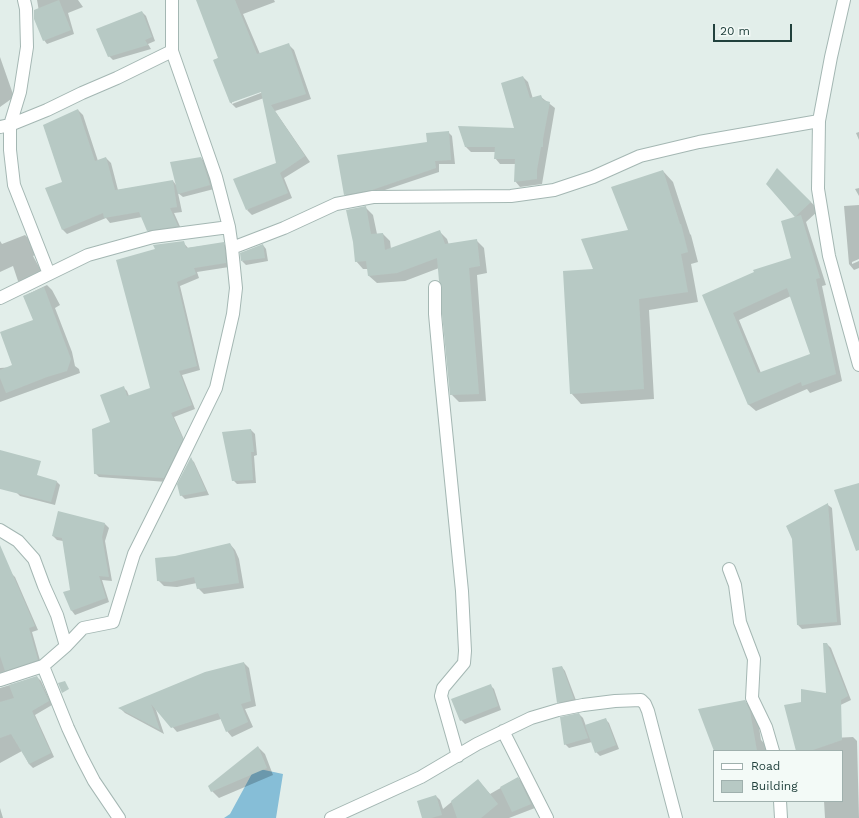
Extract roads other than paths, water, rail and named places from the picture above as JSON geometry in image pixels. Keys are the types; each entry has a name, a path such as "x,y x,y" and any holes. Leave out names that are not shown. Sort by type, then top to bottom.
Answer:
{"street":[{"path":"24,0 26,9 27,47 20,92 5,126 10,150 14,185 49,274"},
{"path":"0,680 43,666 66,646 83,628 113,622 134,554 172,480 216,388 233,314 236,288 232,248 229,227 216,177 172,51 172,0"},
{"path":"844,0 819,121 818,189 829,256 859,365"},
{"path":"5,126 47,110 172,51"},
{"path":"232,248 284,228 336,204 373,197 512,196 554,190 593,177 640,156 699,142 819,121"},
{"path":"0,298 88,255 153,237 229,227"},
{"path":"435,287 435,314 462,592 465,651 464,663 443,688 441,696 458,756"},
{"path":"0,530 18,541 34,559 57,615 66,646"},
{"path":"729,569 735,585 740,622 754,659 752,698 766,727 773,750"},
{"path":"43,666 81,756 94,781 120,818"},
{"path":"331,818 421,777 503,731 531,718 558,710 583,705 641,700 645,704 648,711 676,818"},
{"path":"503,731 547,818"},
{"path":"780,802 781,818"}],"water":[{"path":"255,768 283,774 276,818 224,818 230,814"}]}
